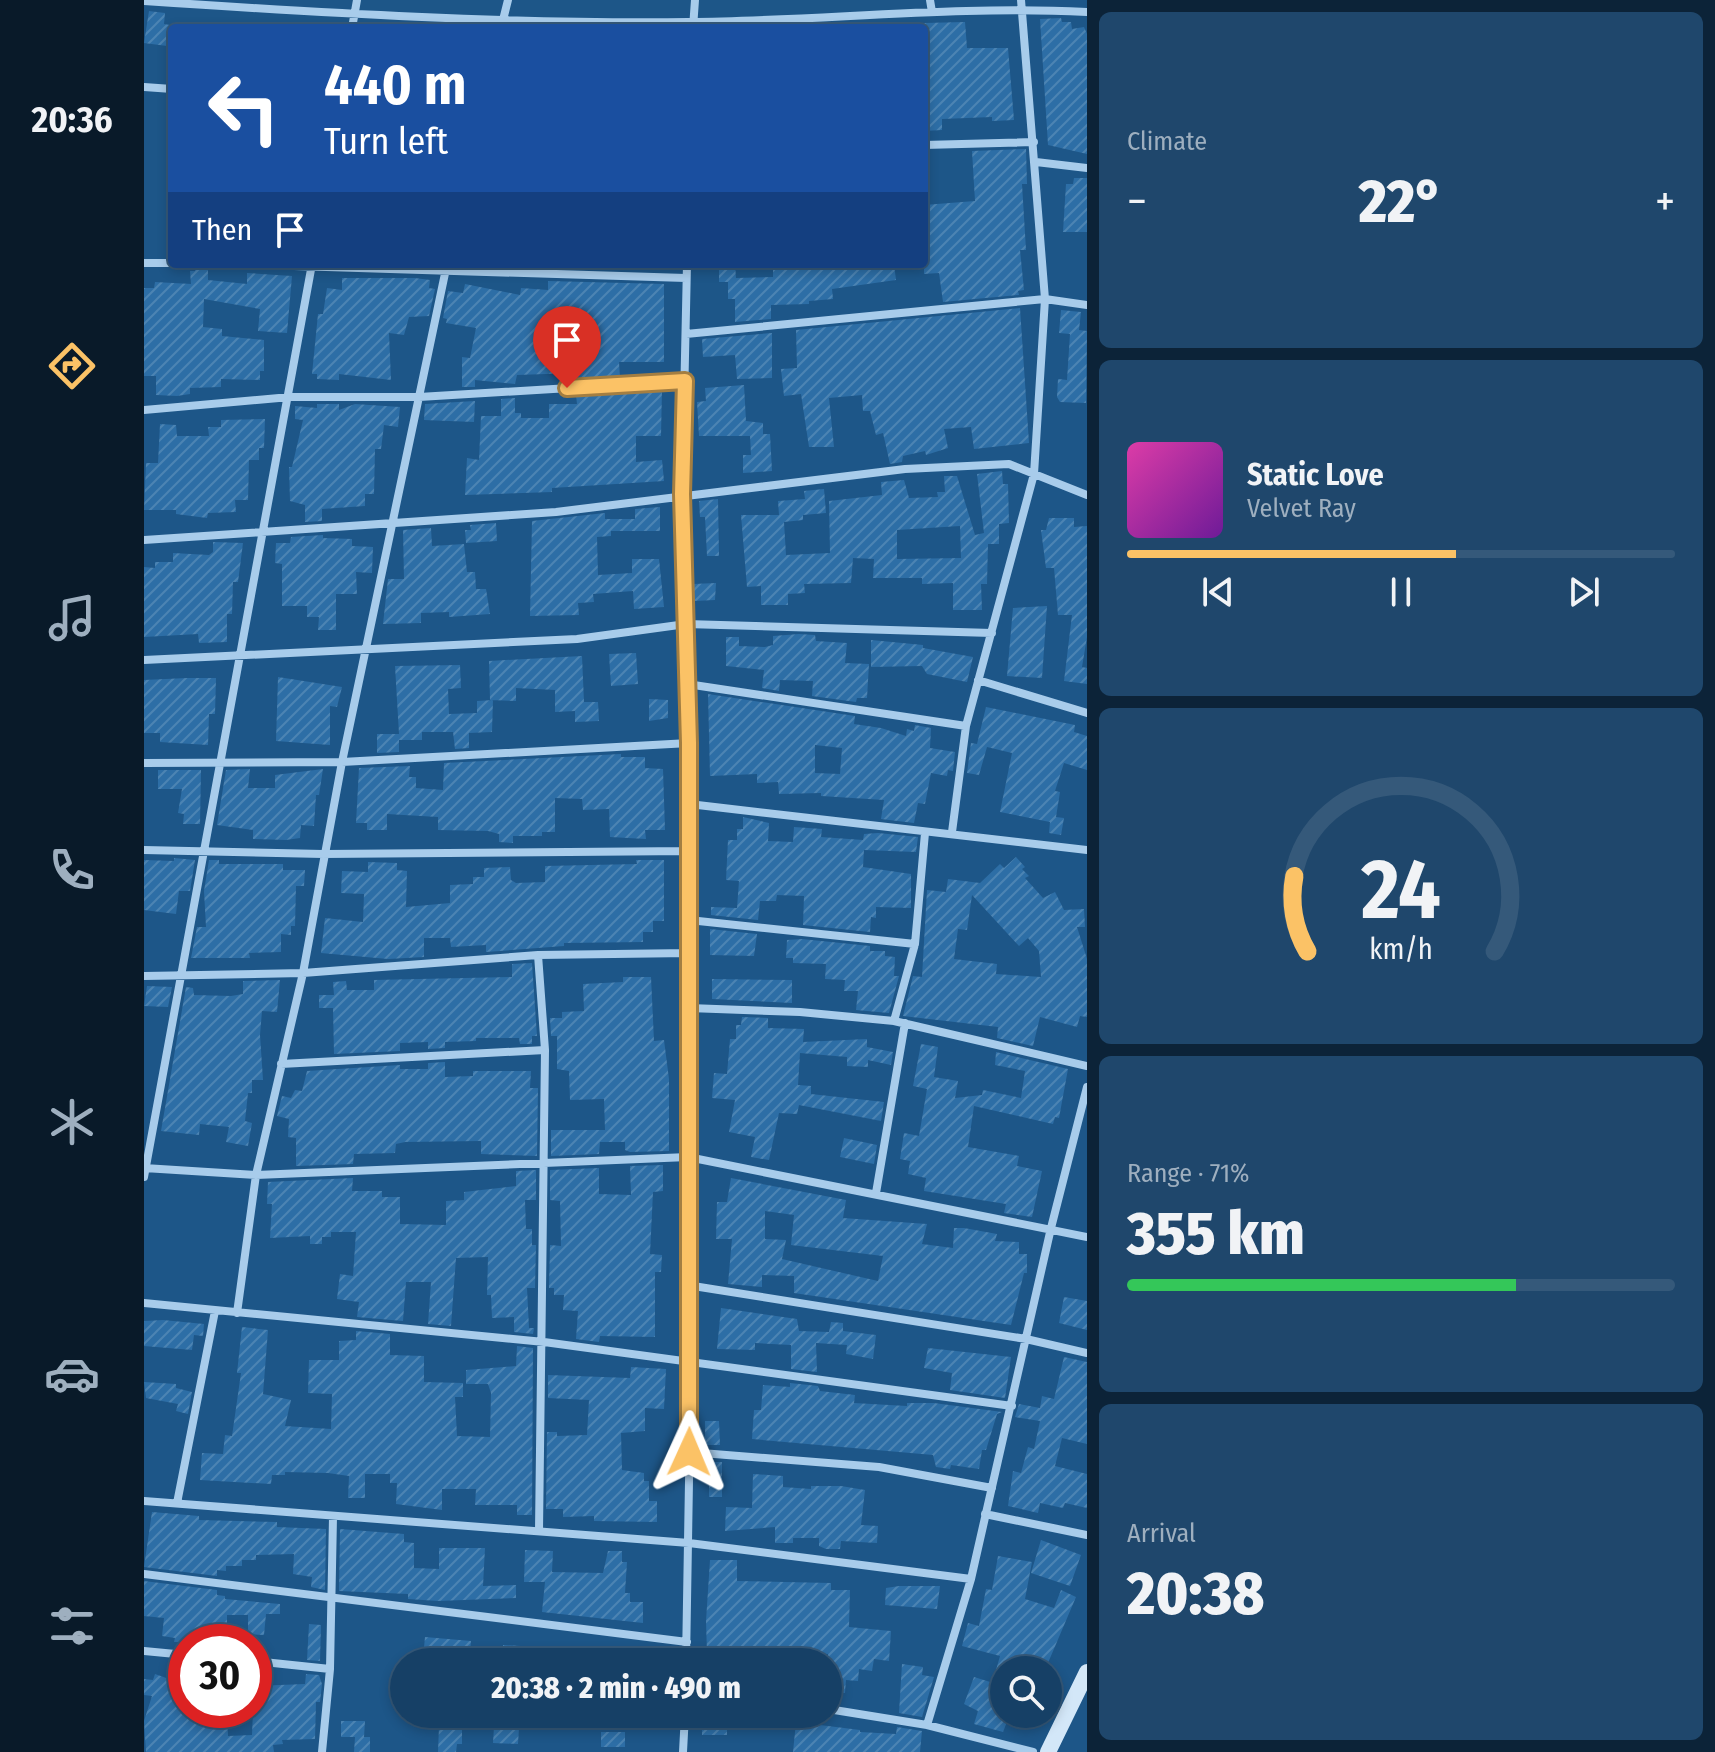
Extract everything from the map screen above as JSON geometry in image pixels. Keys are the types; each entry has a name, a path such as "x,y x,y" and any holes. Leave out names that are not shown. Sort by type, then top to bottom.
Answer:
{"street":[{"path":"353,24 357,0"},
{"path":"144,1 502,24 508,0"},
{"path":"693,24 695,0"},
{"path":"930,0 932,12"},
{"path":"711,24 1021,4 1087,12"},
{"path":"952,832 966,726 1034,474 1045,299 1021,4"},
{"path":"144,87 168,89"},
{"path":"928,145 1034,142"},
{"path":"1036,162 1087,168"},
{"path":"144,263 168,263"},
{"path":"312,268 145,1171 256,1175 545,1160 688,1157 1087,1237"},
{"path":"237,1313 256,1175 303,973 323,854 446,268"},
{"path":"486,268 686,278"},
{"path":"687,268 682,494 689,743 687,1285 691,1361 687,1648"},
{"path":"686,334 1045,299 1087,305"},
{"path":"144,410 290,397 419,397 685,381"},
{"path":"144,540 556,512 682,494 905,469 1009,464 1087,495"},
{"path":"144,660 577,639 686,624 992,633"},
{"path":"978,680 1087,713"},
{"path":"687,684 966,726"},
{"path":"144,763 342,762 689,743"},
{"path":"689,804 1087,850"},
{"path":"894,1021 915,944 925,833"},
{"path":"144,850 323,854 689,851"},
{"path":"689,920 915,944"},
{"path":"144,976 303,973 538,955 689,953"},
{"path":"538,955 545,1050 544,1342 539,1531"},
{"path":"689,1008 800,1012 894,1021 1087,1066"},
{"path":"876,1193 905,1023"},
{"path":"281,1064 545,1050"},
{"path":"927,1725 971,1579 1051,1228 1087,1087"},
{"path":"687,1285 1026,1339 1087,1353"},
{"path":"144,1303 544,1342 1012,1406"},
{"path":"177,1503 215,1311"},
{"path":"689,1452 879,1467 992,1488"},
{"path":"144,1501 689,1543 971,1579"},
{"path":"985,1514 1087,1535"},
{"path":"322,1752 330,1669 333,1517"},
{"path":"144,1574 687,1642"},
{"path":"144,1651 168,1653"},
{"path":"272,1663 330,1669"},
{"path":"1048,1752 1087,1672"},
{"path":"842,1711 927,1725 1033,1752"},
{"path":"683,1752 684,1728"}],"building":[{"path":"149,11 165,13 167,46 144,43"},
{"path":"1061,18 1062,22 1071,22 1072,29 1084,27 1087,34 1087,154 1048,145 1040,19"},
{"path":"965,22 967,48 1008,48 1014,120 992,121 992,117 942,119 942,130 928,131 928,24 924,23"},
{"path":"1026,149 1027,184 1022,184 1026,250 1020,250 1024,290 1018,291 1019,295 943,302 939,273 924,274 924,268 928,268 928,205 975,201 972,151"},
{"path":"1074,178 1087,178 1087,232 1063,232 1066,184 1073,184"},
{"path":"195,268 208,268 208,280 247,284 247,273 292,276 287,333 258,331 260,309 204,299 203,327 222,329 222,336 264,340 264,371 260,371 260,380 221,379 221,387 190,388 190,394 177,396 156,395 156,376 144,376 144,288 154,288 155,282 191,284 190,271 195,271"},
{"path":"719,268 735,268 736,278 773,277 773,268 894,268 896,280 832,289 833,299 809,301 809,304 771,305 771,319 735,322 735,299 728,299 728,282 719,282"},
{"path":"342,278 415,278 430,280 429,288 435,289 429,316 409,317 404,335 389,333 391,380 339,374 339,380 317,379 317,374 312,374 318,314 323,314 327,288 342,290"},
{"path":"548,281 664,284 664,362 619,362 620,378 576,381 575,373 517,375 515,384 475,380 475,387 462,387 462,357 470,358 476,328 446,323 447,319 443,318 448,291 463,293 465,284 520,295 521,288 548,290"},
{"path":"1020,308 1029,443 974,449 971,427 944,429 948,448 926,455 925,451 903,456 902,462 890,464 883,433 876,435 870,411 863,411 862,395 829,398 834,447 809,447 801,394 784,396 781,369 797,368 796,330"},
{"path":"1061,310 1081,312 1079,330 1087,331 1086,403 1060,402 1057,397 1058,379 1067,380 1070,334 1059,333"},
{"path":"772,333 772,378 737,379 735,355 703,357 702,339"},
{"path":"744,385 746,421 763,423 763,434 770,434 772,471 743,473 743,455 751,455 750,436 699,436 697,402 706,401 705,388"},
{"path":"662,389 661,436 636,436 636,462 662,460 664,481 552,488 552,492 465,495 467,458 479,460 481,416 501,416 501,399 515,398 515,413 521,413 521,418 549,418 549,404 577,404 576,395"},
{"path":"475,401 474,422 424,420 425,404"},
{"path":"317,404 339,404 339,410 355,404 400,407 398,427 384,425 381,449 375,449 374,494 365,494 365,506 322,509 322,521 305,522 305,505 290,501 289,467 292,467 303,420 295,419 295,406 317,408"},
{"path":"265,419 264,448 259,448 259,460 249,460 248,500 235,500 236,512 208,513 207,518 176,514 176,510 144,510 146,463 158,463 160,424 176,425 177,436 209,436 208,427 221,427 221,420"},
{"path":"1002,471 1003,484 1008,484 1009,523 999,524 999,544 988,544 987,584 981,584 982,610 953,610 953,583 922,584 922,578 873,578 874,559 853,558 851,583 804,584 805,593 788,594 788,605 761,605 761,586 747,587 741,515 779,515 778,501 805,499 804,491 824,489 826,513 803,515 803,520 784,522 786,555 830,553 829,501 882,495 881,482 904,480 909,498 938,497 937,492 945,492 944,476 957,476 975,535 984,533 977,474","holes":["960,526 961,558 897,559 897,530"]},
{"path":"718,499 719,556 707,556 705,517 700,517 699,501"},
{"path":"660,507 660,531 611,531 611,536 597,537 598,575 632,573 632,559 659,559 664,607 634,609 633,591 593,594 594,602 578,603 579,615 530,616 532,521 605,513 605,519 635,519 635,509"},
{"path":"1049,518 1074,518 1074,527 1087,526 1087,637 1082,667 1087,668 1087,684 1064,681 1072,615 1058,615 1054,568 1046,568 1041,530 1046,530"},
{"path":"496,523 497,541 466,543 465,530 471,530 470,525"},
{"path":"431,528 432,546 464,544 467,572 475,572 476,589 486,589 490,614 449,617 449,612 421,613 421,623 383,624 388,579 404,579 403,530"},
{"path":"323,535 323,538 352,539 352,546 373,547 372,573 356,572 357,594 336,594 336,630 318,630 319,617 307,617 307,606 282,606 282,564 275,563 276,543 290,543 291,537"},
{"path":"213,542 243,543 238,582 233,582 232,614 227,614 227,642 199,643 198,634 144,637 144,567 155,568 155,562 173,562 173,553 209,555 213,552"},
{"path":"716,583 715,600 694,601 693,584"},
{"path":"1047,606 1042,678 1007,676 1013,608"},
{"path":"815,635 816,641 847,643 845,663 869,664 867,698 857,698 856,702 812,696 813,681 780,680 779,691 762,688 764,670 726,666 726,637 739,637 739,646 765,647 773,645 773,636"},
{"path":"871,640 923,645 923,648 973,657 967,682 927,674 922,666 871,667"},
{"path":"636,653 638,684 611,686 609,654"},
{"path":"582,656 584,702 598,702 599,721 575,722 575,711 555,712 555,690 516,688 516,701 490,700 489,661"},
{"path":"460,665 461,688 448,689 449,714 477,713 477,701 493,700 492,732 469,733 469,748 455,749 453,732 422,732 422,740 399,740 399,752 377,753 377,734 399,734 395,666"},
{"path":"278,677 342,687 337,707 330,706 330,745 276,741"},
{"path":"216,678 215,714 209,714 208,745 160,742 160,733 144,733 144,680"},
{"path":"708,694 855,716 854,724 906,736 907,729 914,731 915,725 931,728 930,748 955,752 953,771 948,770 947,776 931,773 925,804 918,803 914,823 881,819 884,800 821,796 821,793 779,794 778,782 757,783 757,774 710,776","holes":["815,745 842,748 840,774 815,773"]},
{"path":"649,699 668,700 668,718 649,721"},
{"path":"986,707 1075,725 1074,732 1087,736 1087,770 1064,763 1055,791 1060,792 1056,817 1064,818 1061,835 1049,833 1050,822 1000,812 1012,753 987,747 979,775 967,773 971,743 977,744"},
{"path":"621,754 621,757 645,757 645,768 663,769 665,830 645,830 646,839 610,837 609,809 583,810 582,799 555,798 555,832 542,832 542,836 513,836 513,843 499,842 499,834 488,831 438,830 438,817 387,814 387,830 367,830 367,823 356,823 359,768 410,766 409,777 416,777 416,788 443,790 444,763"},
{"path":"250,769 248,788 275,788 275,775 323,769 319,795 316,795 314,826 301,825 300,838 286,840 253,839 253,830 217,825 226,770"},
{"path":"158,770 201,770 200,824 183,824 184,814 178,813 182,789 158,789"},
{"path":"743,817 769,823 768,841 793,842 794,827 822,829 821,837 863,840 864,834 878,833 918,837 916,852 864,850 863,867 911,874 911,908 876,907 876,918 871,917 870,932 803,925 804,896 777,895 776,901 760,901 758,920 711,915 711,907 737,908 739,881 726,880 728,840 737,840 737,829 743,829"},
{"path":"1016,857 1029,876 1025,878 1043,898 1055,892 1064,910 1084,909 1085,927 1077,927 1087,959 1087,1017 1080,1016 1077,1027 1040,1017 1033,1046 997,1038 998,1027 903,1016 913,976 922,977 927,890 946,892 948,879 980,883 1000,864 1004,868","holes":["972,895 1019,946 1028,938 1039,951 1041,977 996,974 997,964 954,959 958,929 967,930"]},
{"path":"174,858 195,860 190,891 179,891 176,914 144,910 144,860 174,861"},
{"path":"209,860 219,860 219,864 283,864 283,870 305,870 304,886 296,886 295,926 291,926 291,935 281,934 281,952 249,953 250,958 191,958 197,927 206,927 204,891"},
{"path":"636,860 664,860 664,921 653,921 653,932 643,932 643,942 564,943 564,946 486,952 486,945 451,947 450,938 424,938 424,957 388,959 321,953 325,918 363,922 364,894 341,893 342,871 368,872 368,862 397,863 397,870 407,871 406,907 450,903 450,885 473,884 473,877 484,877 484,868 510,867 511,880 516,883 545,882 545,866 637,864"},
{"path":"710,929 757,934 754,956 710,955"},
{"path":"787,940 870,946 870,951 885,951 885,956 895,957 894,976 899,976 889,1013 856,1010 858,991 844,991 845,980 825,979 826,964 793,963 793,958 786,958"},
{"path":"532,963 537,1036 532,1036 532,1044 520,1044 519,1038 476,1038 476,1041 445,1042 445,1048 428,1049 428,1042 400,1043 400,1051 334,1054 333,1008 319,1008 319,995 334,995 333,982 346,981 347,990 374,990 374,980 512,977 512,964"},
{"path":"623,977 651,977 654,1041 664,1040 669,1079 669,1151 630,1152 625,1150 625,1142 600,1142 599,1154 551,1156 551,1130 605,1130 604,1099 570,1100 569,1071 557,1069 557,1036 551,1036 550,1018 562,1018 562,1012 584,1011 583,984 623,982"},
{"path":"712,979 792,980 792,1003 712,999"},
{"path":"280,980 277,1012 262,1011 263,1080 252,1080 252,1093 248,1093 245,1121 252,1123 248,1146 226,1142 229,1127 200,1124 199,1135 161,1131 186,987 193,988 194,995 231,996 243,994 243,981"},
{"path":"147,986 172,987 168,1007 144,1006"},
{"path":"742,1017 768,1018 768,1028 804,1029 803,1042 867,1039 867,1047 893,1052 891,1065 868,1060 868,1067 847,1066 847,1057 800,1053 798,1085 811,1086 811,1094 884,1102 881,1121 799,1105 797,1114 779,1113 769,1160 751,1157 755,1137 729,1132 735,1100 712,1098 714,1073 727,1074 730,1039 736,1039 736,1025 741,1025"},
{"path":"921,1044 938,1047 934,1077 958,1081 955,1098 982,1095 983,1090 1021,1098 1025,1071 995,1065 996,1052 1068,1069 1059,1118 1055,1117 1053,1124 974,1106 968,1147 1019,1156 1017,1166 1042,1171 1032,1217 1004,1213 1006,1204 924,1191 926,1178 908,1174 910,1161 900,1159 904,1133 919,1136 927,1089 913,1086"},
{"path":"445,1062 445,1077 473,1076 473,1071 531,1071 530,1088 538,1088 537,1156 481,1154 481,1141 405,1142 396,1144 395,1153 354,1154 353,1164 296,1166 296,1138 288,1137 289,1119 277,1116 282,1096 291,1098 295,1090 302,1091 307,1071 400,1065 400,1069 428,1069 428,1063"},
{"path":"844,1138 877,1145 874,1164 840,1157"},
{"path":"663,1165 663,1191 653,1192 650,1254 662,1255 661,1272 655,1272 655,1337 600,1336 599,1342 576,1339 578,1311 563,1310 564,1295 554,1295 554,1288 549,1288 550,1245 561,1246 560,1201 550,1200 550,1170 599,1168 599,1194 631,1195 630,1166"},
{"path":"536,1170 536,1200 525,1200 526,1229 532,1229 532,1245 536,1245 535,1288 527,1288 529,1328 534,1328 533,1334 514,1332 514,1317 492,1318 491,1295 487,1295 488,1257 456,1258 451,1326 428,1324 431,1282 406,1282 403,1321 357,1317 359,1302 337,1299 340,1274 353,1276 356,1232 331,1232 331,1237 322,1237 322,1244 310,1244 310,1236 270,1238 272,1204 267,1204 268,1182 353,1178 352,1191 382,1191 382,1197 400,1197 400,1224 446,1225 446,1201 464,1200 464,1192 516,1186 516,1171"},
{"path":"731,1178 846,1200 843,1218 927,1224 922,1244 953,1248 954,1228 997,1234 995,1241 1019,1242 1019,1254 1027,1254 1027,1273 1024,1273 1011,1325 794,1293 794,1276 762,1275 762,1287 728,1284 732,1239 716,1239 717,1202 727,1202","holes":["765,1211 794,1215 791,1245 883,1256 878,1281 782,1259 786,1240 765,1239"]},
{"path":"1064,1297 1087,1301 1087,1330 1059,1323"},
{"path":"721,1308 797,1319 799,1331 829,1332 831,1322 843,1323 843,1331 876,1335 873,1359 846,1354 847,1345 816,1343 817,1372 791,1369 791,1345 755,1343 755,1350 717,1349"},
{"path":"144,1321 204,1324 203,1336 194,1335 192,1350 144,1346"},
{"path":"242,1327 268,1330 263,1394 291,1400 285,1426 331,1429 332,1394 308,1393 309,1360 339,1360 339,1341 356,1340 356,1331 390,1334 390,1355 424,1356 424,1382 463,1383 463,1397 455,1397 457,1436 490,1437 491,1393 488,1384 466,1384 466,1370 516,1366 517,1346 533,1348 532,1515 517,1515 517,1505 475,1505 476,1489 442,1489 442,1510 396,1504 397,1483 390,1483 390,1474 365,1474 365,1498 348,1498 349,1476 328,1473 285,1472 285,1475 272,1475 271,1484 200,1480 202,1453 223,1454 225,1435 232,1436 241,1373 237,1373"},
{"path":"928,1348 1011,1357 1005,1398 950,1390 952,1373 924,1368"},
{"path":"1064,1357 1087,1362 1087,1444 1062,1438 1055,1466 1087,1474 1087,1508 1065,1503 1063,1508 1040,1503 1038,1513 1008,1506 1013,1471 1021,1473 1028,1447 1034,1449 1040,1421 1015,1417 1019,1404 1040,1408 1042,1396 1054,1399"},
{"path":"631,1367 666,1369 664,1409 645,1408 645,1431 621,1433 622,1470 644,1473 644,1481 649,1481 649,1501 657,1501 657,1522 594,1521 594,1516 563,1517 563,1509 546,1509 547,1432 557,1432 557,1436 587,1435 589,1400 548,1398 548,1375 630,1378"},
{"path":"144,1382 176,1384 176,1388 192,1392 188,1414 176,1411 178,1404 146,1398"},
{"path":"790,1383 818,1386 820,1391 855,1395 854,1403 907,1406 907,1403 934,1403 1002,1412 997,1414 986,1450 982,1450 979,1469 951,1465 950,1469 936,1467 933,1455 752,1439 754,1410 761,1410 763,1385 790,1387"},
{"path":"705,1421 719,1421 720,1445 705,1445"},
{"path":"709,1462 722,1462 722,1497 709,1497"},
{"path":"753,1474 783,1476 783,1487 811,1489 811,1486 841,1486 865,1490 861,1525 878,1526 877,1543 841,1541 840,1549 826,1549 819,1546 819,1538 793,1538 793,1543 775,1543 775,1527 725,1531 726,1507 752,1508"},
{"path":"152,1512 199,1516 199,1520 277,1522 277,1527 326,1529 325,1590 311,1587 312,1577 293,1574 294,1554 256,1555 256,1560 242,1560 242,1566 226,1566 226,1571 217,1570 217,1576 144,1567"},
{"path":"340,1529 404,1534 404,1542 414,1543 414,1568 439,1569 439,1548 485,1548 483,1586 516,1585 516,1598 438,1601 408,1599 408,1594 339,1591"},
{"path":"1041,1540 1081,1555 1070,1586 1031,1573"},
{"path":"525,1550 553,1551 552,1572 603,1573 608,1551 622,1551 622,1562 627,1562 625,1593 630,1593 630,1602 643,1602 643,1623 542,1612 545,1582 524,1582"},
{"path":"998,1556 1032,1562 1025,1599 1054,1608 1061,1590 1076,1597 1051,1656 1000,1656 962,1646 968,1623 979,1626 986,1589 992,1590"},
{"path":"710,1560 737,1560 737,1581 831,1583 831,1590 850,1590 849,1627 891,1631 889,1661 874,1659 872,1671 859,1669 858,1681 846,1680 845,1693 842,1693 842,1648 707,1648"},
{"path":"144,1581 217,1590 217,1595 225,1596 225,1599 280,1604 280,1614 266,1614 265,1624 248,1624 248,1615 227,1615 227,1624 168,1624 168,1637 162,1636 164,1618 144,1616"},
{"path":"940,1586 937,1609 885,1605 886,1588"},
{"path":"309,1624 321,1625 320,1661 307,1660"},
{"path":"425,1637 471,1641 470,1648 424,1648"},
{"path":"503,1645 555,1648 503,1648"},
{"path":"902,1664 923,1667 922,1675 934,1677 922,1717 899,1713"},
{"path":"155,1674 168,1679 168,1728 228,1728 228,1736 252,1735 252,1728 272,1728 272,1685 305,1684 306,1674 319,1675 322,1684 320,1702 316,1702 315,1739 282,1740 283,1744 273,1745 274,1752 146,1752 144,1721 152,1696 144,1695 144,1679 153,1680"},
{"path":"974,1677 990,1682 990,1728 1005,1728 1003,1732 974,1724 978,1711 964,1704"},
{"path":"341,1721 365,1721 364,1737 370,1737 370,1752 354,1752 355,1737 341,1737"},
{"path":"897,1727 922,1731 920,1752 793,1752 795,1728 842,1728 896,1734"},
{"path":"439,1728 462,1728 462,1744 457,1744 456,1752 438,1752"},
{"path":"494,1728 519,1728 518,1744 493,1743"},
{"path":"702,1728 727,1728 727,1735 702,1735"},
{"path":"601,1732 625,1732 625,1747 601,1747"}],"route":[{"path":"567,388 685,381 682,494 689,743 689,1452"}]}
